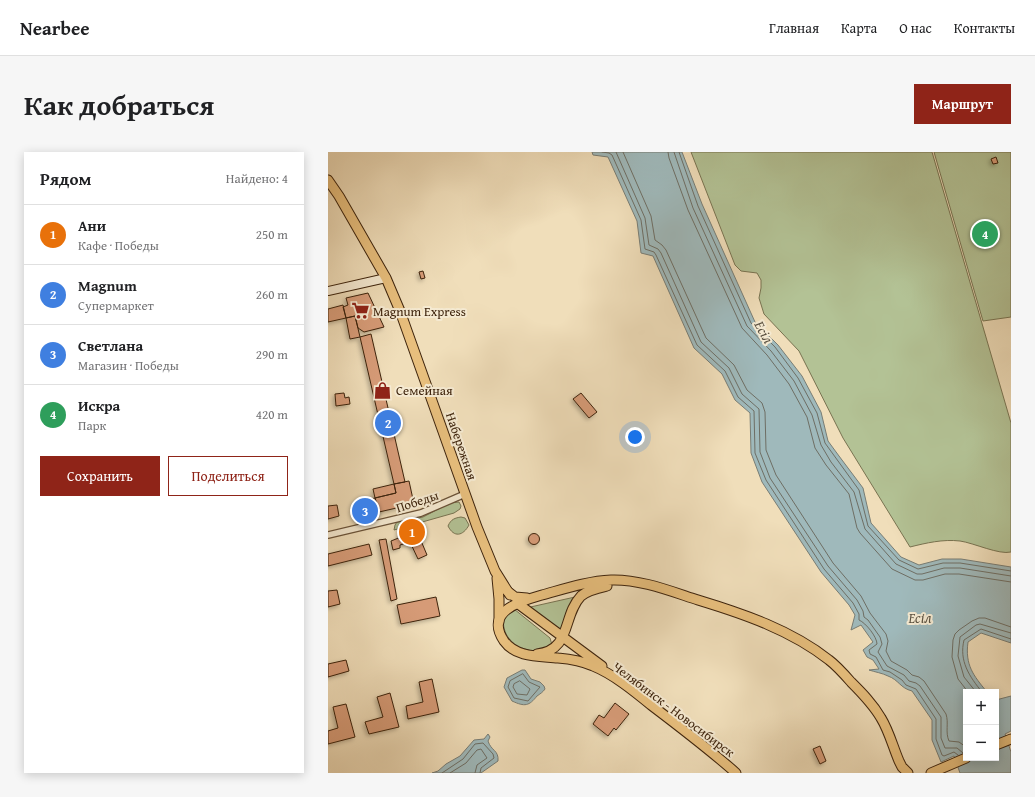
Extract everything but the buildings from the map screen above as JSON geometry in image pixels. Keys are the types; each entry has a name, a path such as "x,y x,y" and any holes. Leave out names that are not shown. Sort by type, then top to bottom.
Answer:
{"main road":[{"name":"Набережная","path":"328,180 339,196 386,278 400,311 465,494 495,571 506,590 517,603"},
{"path":"328,291 386,278"},
{"name":"Набережная","path":"495,571 499,599 499,622"},
{"path":"499,622 503,612 517,603 600,581 614,580 665,589 760,621 785,632 806,644 831,662 865,696 883,721 899,761 908,773"},
{"path":"526,654 541,653 558,645 563,637 573,607 581,597 593,590 611,586 636,588 739,616 772,628 806,644"},
{"path":"506,590 519,598 536,597"},
{"path":"517,603 637,694"},
{"name":"Челябинск - Новосибирск","path":"499,622 501,634 508,644 515,650 526,654 568,659 592,666 604,672 637,694 695,738 736,773"},
{"path":"547,625 555,638 554,645 550,650"},
{"path":"999,744 1011,739"},
{"path":"931,773 963,759"}],"street":[{"name":"Победы","path":"328,535 421,513 465,494"}],"green space":[{"path":"691,152 932,152 1011,423 1011,552 1000,552 960,541 935,542 910,547 843,438 799,351 764,314 759,298 761,280 757,273 741,271 735,265"},
{"path":"934,152 1011,152 1011,317 983,321"},
{"path":"459,502 461,506 460,509 454,513 394,530 397,522 423,517 450,503"},
{"path":"461,517 465,518 469,525 467,529 456,534 450,530 448,526 453,519"},
{"path":"575,597 567,610 560,633 526,608"},
{"path":"514,609 550,638 552,645 541,650 534,651 519,647 515,644 507,636 503,621 504,615"}],"water":[{"name":"Есіл","path":"592,152 682,152 702,204 755,322 778,345 802,376 821,412 828,441 863,488 871,523 901,557 919,565 942,559 961,559 1011,567 1011,643 981,633 968,642 967,650 971,669 985,689 963,689 963,761 999,761 999,699 1011,696 1011,731 1005,734 1011,752 1011,773 960,773 954,756 941,762 932,740 932,720 912,691 908,690 892,678 869,670 879,669 873,660 867,657 863,650 873,642 861,625 851,630 855,615 849,605 821,572 762,482 751,453 750,413 735,400 722,374 694,348 653,256 641,253 637,221 608,157 593,155"},
{"path":"522,670 525,670 531,679 540,682 545,689 532,702 524,705 512,701 504,687 507,678"},
{"path":"488,734 490,737 488,741 489,744 496,752 498,761 481,773 432,773 438,771 446,764 460,756 474,740 484,739"}],"place":[{"name":"Искра","path":"985,234"},
{"name":"Magnum Express","path":"360,311"},
{"name":"Семейная","path":"383,390"},
{"name":"Magnum","path":"388,423"},
{"name":"Светлана","path":"365,511"},
{"name":"Ани","path":"412,532"}]}
